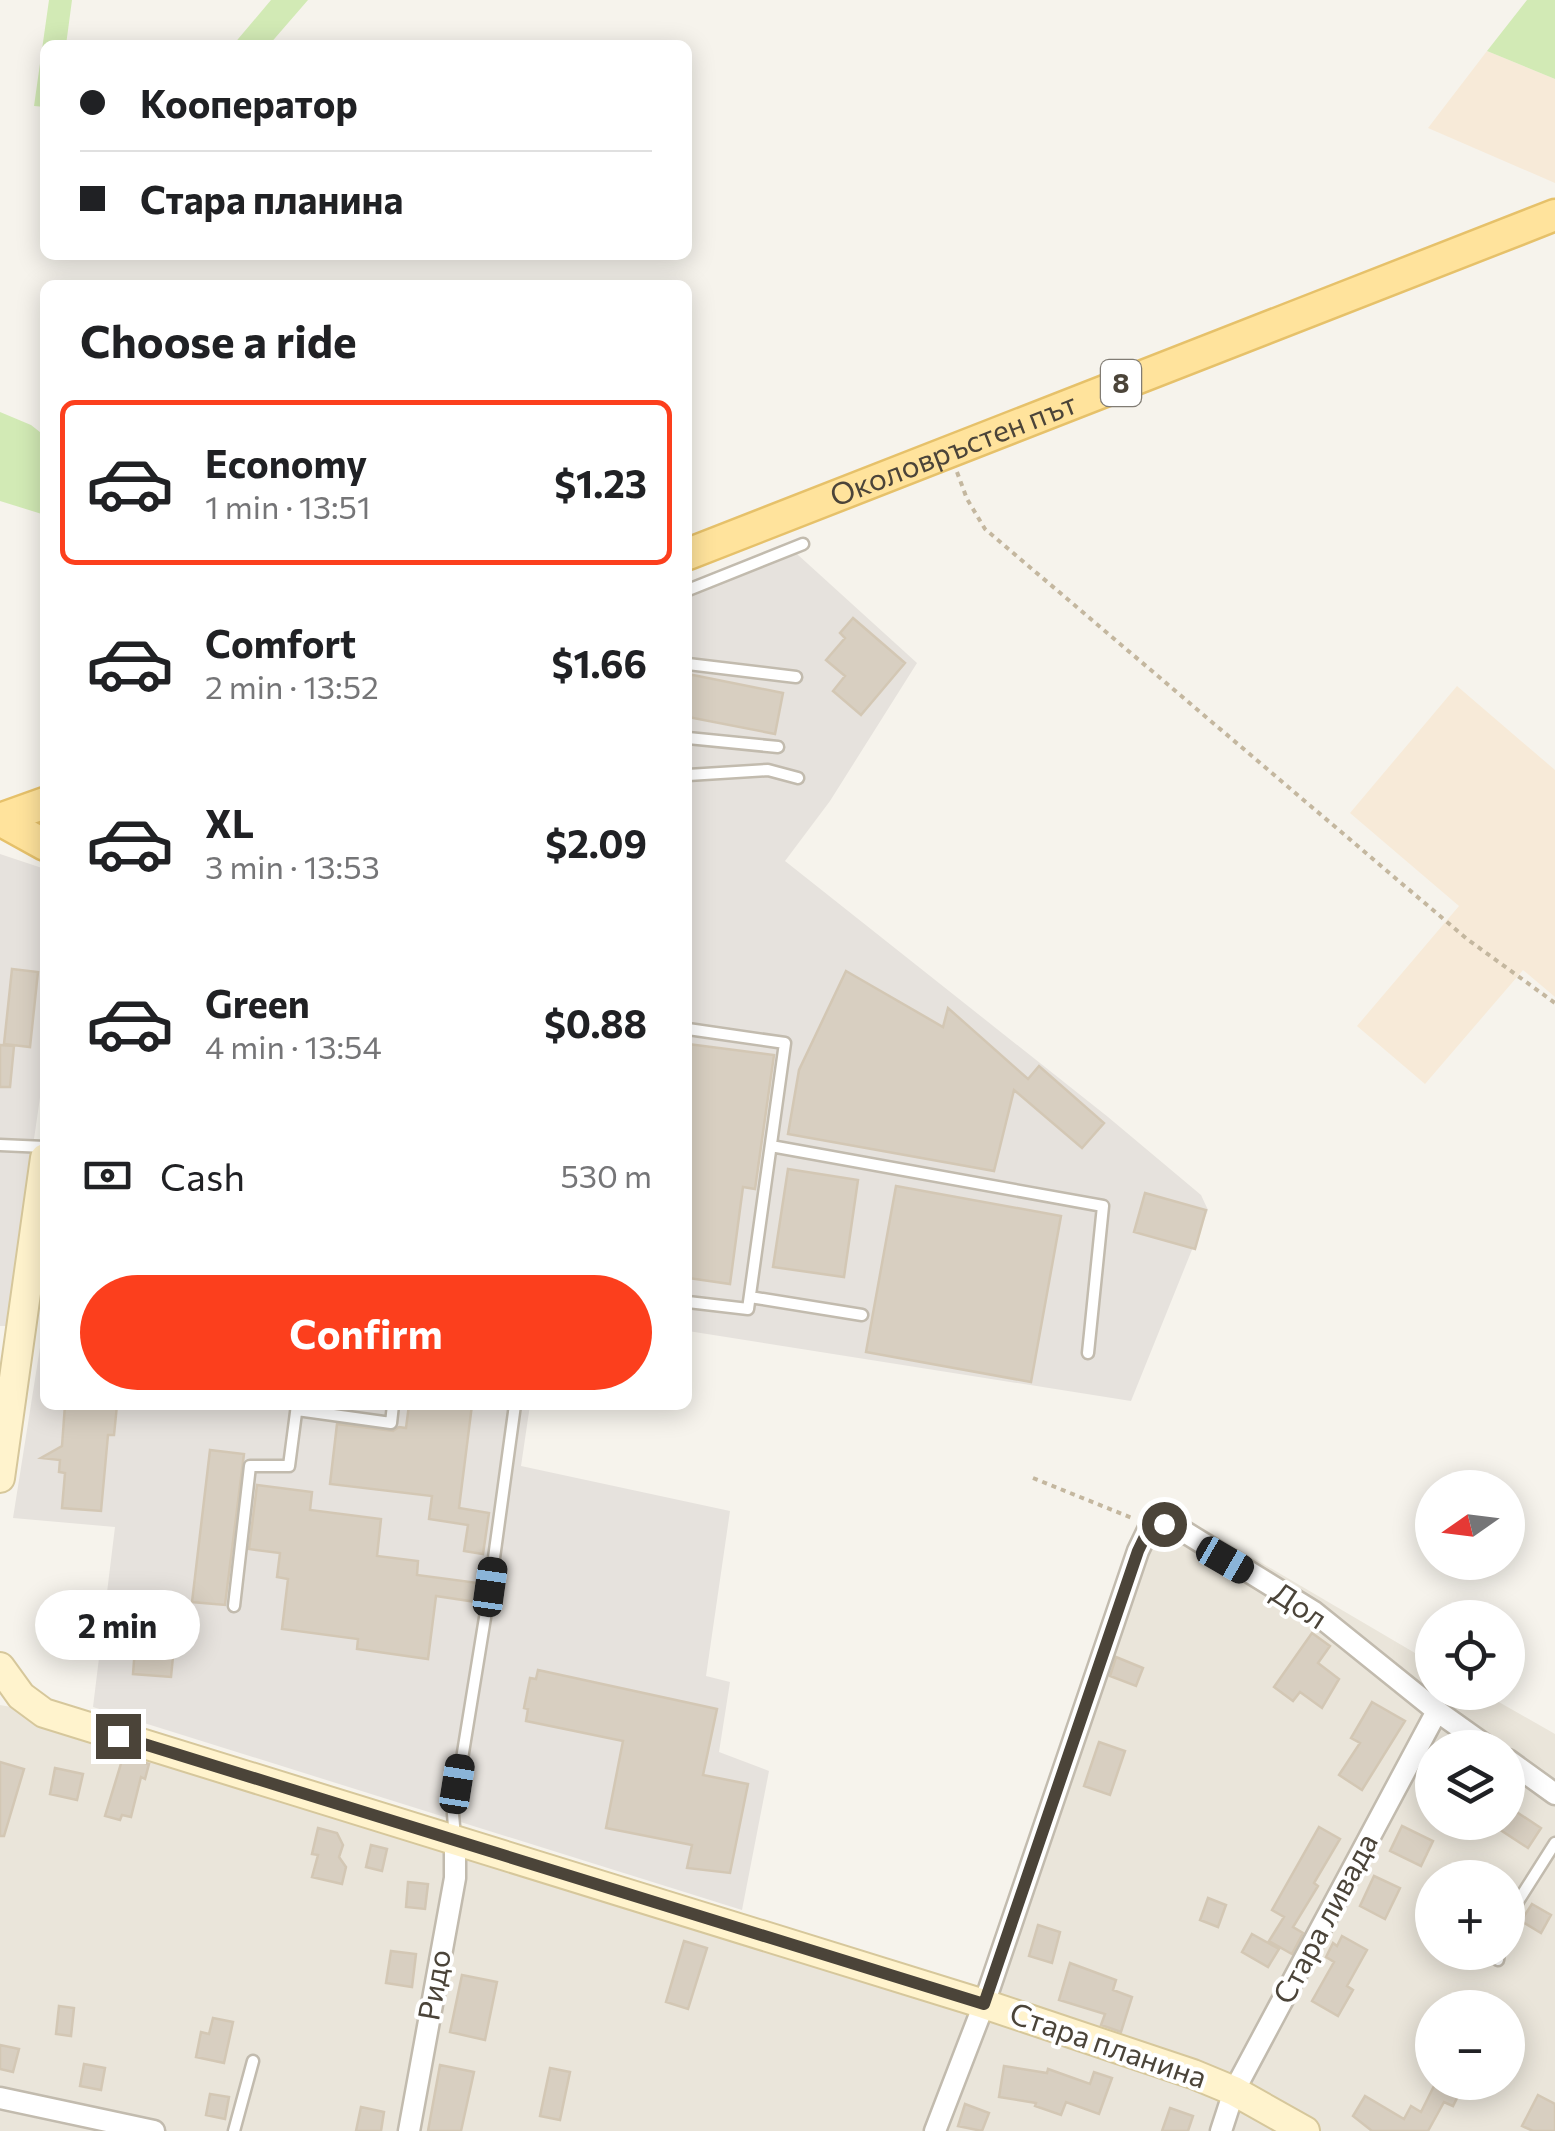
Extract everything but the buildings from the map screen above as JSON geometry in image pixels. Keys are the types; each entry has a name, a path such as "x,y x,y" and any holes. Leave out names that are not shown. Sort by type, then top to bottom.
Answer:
{"main road":[{"name":"Околовръстен път","path":"692,552 1555,215"},
{"path":"0,820 40,805"},
{"path":"0,820 40,843"}],"street":[{"path":"0,1478 40,1194"},
{"path":"936,2131 1150,1526"},
{"name":"Дол","path":"1150,1526 1175,1526 1314,1612 1415,1692"},
{"name":"Стара планина","path":"1,1672 44,1713 984,2004 1234,2090 1305,2131"},
{"name":"Дол","path":"1438,1710 1465,1730"},
{"name":"Стара ливада","path":"1220,2131 1234,2090 1438,1710"},
{"path":"1525,1772 1555,1794"},
{"name":"Ридо","path":"408,2131 455,1878 455,1838"},
{"path":"0,2098 154,2131"}],"lane":[{"path":"692,588 803,544"},
{"path":"692,664 796,677"},
{"path":"692,738 778,747"},
{"path":"692,775 768,770 798,778"},
{"path":"692,1030 785,1042 749,1303"},
{"path":"0,1145 40,1148"},
{"path":"771,1146 1103,1206 1088,1353"},
{"path":"692,1302 749,1303 862,1315"},
{"path":"234,1606 250,1466 289,1466 297,1410"},
{"path":"315,1410 391,1423 393,1410"},
{"path":"455,1838 453,1814 514,1410"},
{"path":"1525,1890 1555,1843"},
{"path":"234,2131 253,2061"}],"path":[{"path":"949,450 967,499 985,529 1466,939 1555,1004"},
{"path":"1033,1478 1150,1526"}],"shaded area":[{"path":"1487,51 1555,79 1555,183 1428,128"},
{"path":"797,554 917,663 830,801 785,861 1201,1195 1208,1210 1131,1401 692,1332 692,593"},
{"path":"1457,686 1555,770 1555,997 1523,970 1425,1084 1357,1026 1459,906 1350,813"},
{"path":"0,854 40,867 40,1098 7,1326 0,1326"},
{"path":"40,1348 40,1410 529,1410 521,1466 730,1511 706,1676 730,1682 719,1752 769,1771 742,1910 93,1707 115,1527 13,1518"},
{"path":"1168,1516 1187,1519 1415,1653 1415,1710 1513,1710 1555,1734 1555,2131 0,2131 0,1705 44,1713 984,2003 1138,1551"}],"green space":[{"path":"49,0 72,0 67,40 43,40"},
{"path":"271,0 308,0 273,40 237,40"},
{"path":"1527,0 1555,0 1555,79 1487,51"},
{"path":"40,64 40,107 34,106"},
{"path":"0,412 40,432 40,513 0,501"}],"route":[{"path":"118,1736 984,2004 1138,1551 1150,1526 1164,1524"}]}
